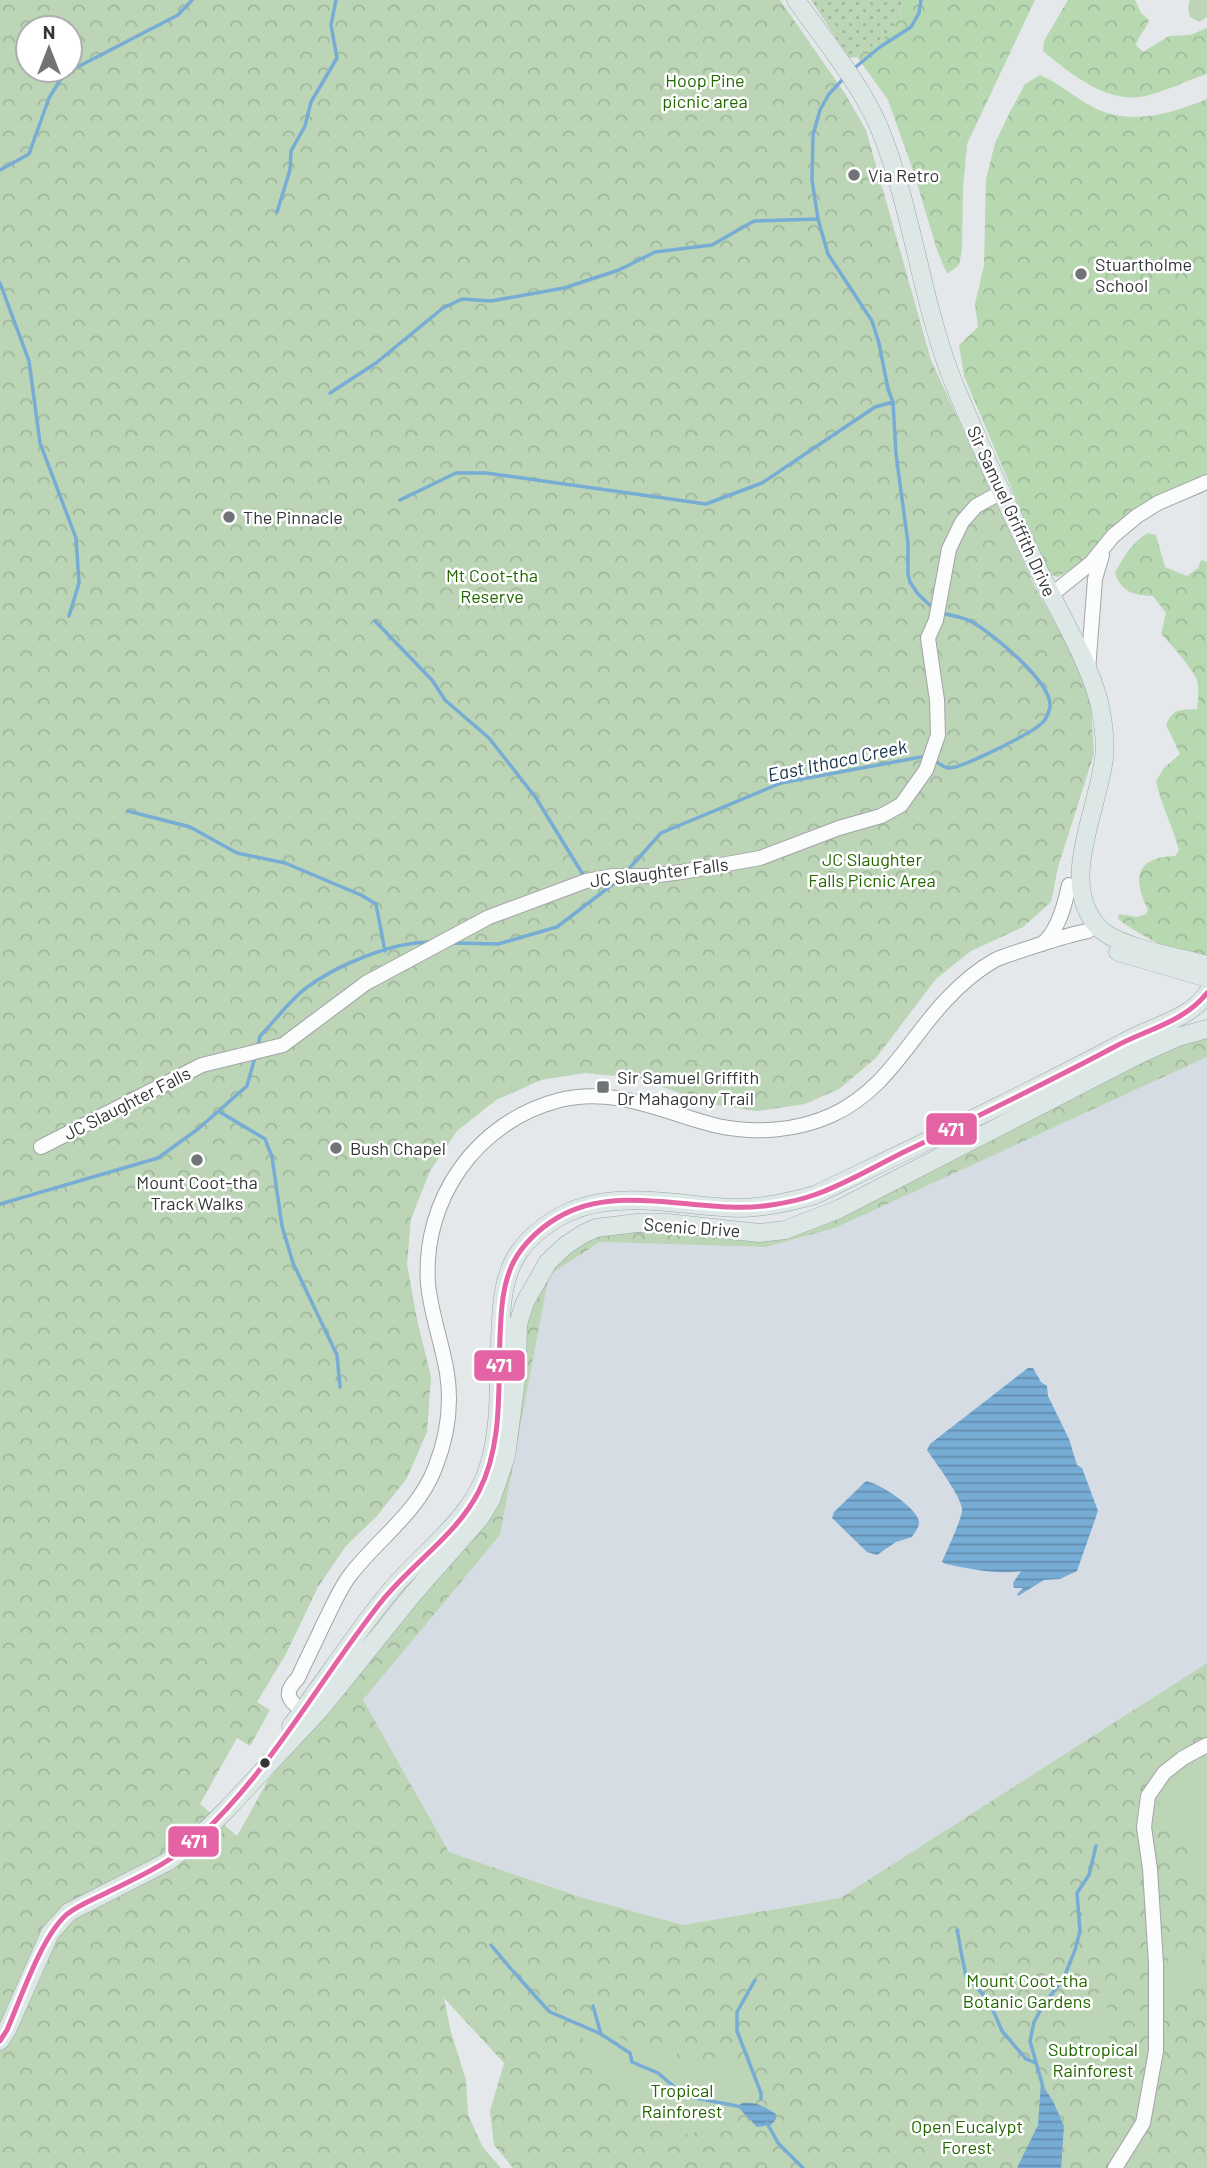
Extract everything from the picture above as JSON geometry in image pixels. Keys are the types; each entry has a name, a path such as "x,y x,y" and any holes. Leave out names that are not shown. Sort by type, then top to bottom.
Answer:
{"main road":[{"name":"Sir Samuel Griffith Drive","path":"796,0 855,85 877,124 889,153 948,369 1000,492 1088,671 1101,713 1104,756 1080,885 1095,931"},
{"path":"1091,816 1073,858 1069,885 1074,909 1095,931 1103,945 1126,956 1207,978"},
{"path":"1095,931 1131,945 1207,965"},
{"name":"Scenic Drive","path":"303,1710 382,1601 466,1513 479,1490 489,1466 495,1436 504,1290 510,1269 531,1237 572,1211 608,1202 662,1200 751,1208 773,1206 815,1195 1052,1081 1189,1011 1207,993"},
{"name":"Scenic Drive","path":"322,1707 413,1594 480,1518 491,1500 506,1457 511,1428 519,1324 524,1302 548,1262 566,1245 596,1228 619,1224 668,1223 760,1233 785,1230 839,1209 1110,1069 1202,1029"},
{"path":"257,1775 303,1710 314,1711 322,1707"},
{"path":"0,2041 50,1933 69,1912 167,1862 197,1839 322,1707"}],"street":[{"path":"1051,595 1087,568 1108,542 1137,516 1158,503 1207,482"},
{"name":"JC Slaughter Falls","path":"41,1147 202,1065 283,1045 366,983 489,917 583,882 613,876 681,872 760,858 839,828 881,816 901,805 926,769 938,735 928,638 936,620 950,549 962,522 976,506 1000,492"},
{"path":"1088,671 1096,573 1108,542"},
{"path":"1040,945 1055,928 1069,885"},
{"path":"303,1710 292,1702 288,1693 289,1687 298,1678 336,1597 349,1576 413,1507 434,1471 441,1452 449,1395 429,1288 429,1250 432,1230 445,1192 457,1170 473,1151 494,1132 520,1115 543,1105 587,1096 622,1097 718,1126 737,1129 780,1129 818,1120 841,1110 866,1094 897,1063 945,1001 976,973 998,959 1095,931"},
{"path":"1115,2168 1143,2123 1156,2051 1156,1964 1150,1869 1143,1827 1148,1796 1164,1773 1183,1758 1207,1745"}],"shaded area":[{"path":"1207,1057 1207,1663 840,1898 682,1925 580,1897 449,1852 363,1700 500,1535 549,1275 600,1242 766,1247 835,1228"}],"green space":[{"name":"Mt Coot-tha Reserve","path":"0,0 780,0 846,95 866,130 931,360 1035,587 1080,668 1091,707 1094,754 1058,867 1051,902 1023,927 971,951 936,979 876,1058 839,1089 805,1104 758,1111 710,1104 637,1078 585,1073 541,1080 496,1100 457,1131 430,1171 411,1219 407,1264 431,1377 427,1432 407,1478 377,1516 346,1546 318,1587 286,1654 257,1702 270,1710 250,1746 237,1738 200,1804 237,1836 268,1780 476,1531 525,1323 543,1276 580,1242 616,1231 655,1231 757,1240 1184,1042 1207,1035 1207,1057 835,1228 766,1247 600,1242 549,1275 500,1535 363,1700 449,1852 580,1897 683,1925 840,1898 1207,1663 1207,2168 513,2168 494,2145 490,2111 504,2063 444,1998 466,2080 468,2114 482,2146 501,2168 0,2168"},
{"path":"811,0 902,0 898,19 888,34 857,57 849,58"},
{"path":"902,0 1035,0 967,144 962,250 959,265 947,274 888,100 857,57 894,27"},
{"path":"1068,0 1135,0 1141,13 1149,20 1136,45 1143,52 1169,36 1190,35 1207,28 1207,74 1140,97 1114,95 1088,84 1043,51 1044,41"},
{"path":"1190,0 1207,0 1207,17 1199,22 1190,17"},
{"name":"Stuartholme School","path":"1040,75 1091,106 1120,116 1149,116 1207,99 1207,482 1133,513 1085,561 1058,577 1049,574 1045,568 964,376 959,345 978,327 975,304 984,265 986,179 995,143 1025,84"},
{"path":"1148,533 1156,535 1165,567 1187,576 1198,568 1201,560 1207,562 1207,956 1160,944 1118,919 1119,914 1138,917 1146,914 1148,910 1140,888 1141,871 1152,860 1175,856 1179,850 1156,781 1164,768 1180,754 1166,725 1171,715 1178,711 1197,709 1198,702 1197,680 1181,656 1161,634 1166,613 1153,596 1134,594 1125,589 1115,573 1129,550"},
{"path":"1207,1758 1207,1881 1193,1885 1186,1828 1171,1824 1155,1832 1160,1794 1185,1769"},
{"path":"1200,1938 1198,1951 1203,1959 1194,1965 1174,2005 1165,2007 1164,1964"},
{"name":"Subtropical Rainforest","path":"1107,1992 1114,2072 1070,2090 1073,2051 1088,2025 1097,1993"},
{"name":"Tropical Rainforest","path":"588,2011 605,2014 616,2035 632,2044 676,2050 680,2066 713,2069 736,2067 757,2094 756,2101 742,2101 735,2109 732,2123 688,2134 667,2135 570,2025 574,2015"},
{"path":"1207,2075 1207,2129 1204,2118 1189,2100"}],"water":[{"path":"1028,1368 1033,1368 1041,1382 1047,1386 1048,1396 1069,1439 1077,1465 1082,1468 1098,1511 1077,1571 1060,1579 1044,1580 1018,1596 1023,1588 1014,1588 1013,1583 1021,1571 984,1571 942,1562 962,1509 953,1488 927,1450 930,1444"},
{"path":"866,1481 897,1497 912,1510 919,1522 912,1537 896,1542 877,1555 867,1552 832,1518 834,1512"},
{"path":"1041,2083 1064,2126 1061,2168 1017,2168 1038,2125"},
{"path":"742,2103 764,2107 776,2114 776,2119 771,2125 757,2127 738,2107"}],"waterway":[{"path":"0,170 29,154 49,98 64,74 178,15 192,0"},
{"path":"277,212 290,170 291,151 305,126 311,102 337,58 331,25 336,0"},
{"name":"East Ithaca Creek","path":"852,70 911,27 919,13 921,0"},
{"name":"East Ithaca Creek","path":"844,78 829,94 820,110 813,135 812,180 818,219 828,254 872,321 879,343 893,402 896,454 908,543 908,574 918,594 935,610"},
{"path":"330,393 376,363 443,308 462,299 491,301 564,288 619,270 655,252 712,245 754,221 818,219"},
{"path":"0,283 29,361 40,443 76,538 79,583 69,616"},
{"path":"400,500 456,473 486,473 706,504 762,483 875,407 893,402"},
{"name":"East Ithaca Creek","path":"933,760 948,768 981,757 1037,727 1045,719 1050,707 1042,685 1006,647 972,622 942,613"},
{"path":"375,621 432,680 445,700 489,738 536,798 585,878"},
{"name":"East Ithaca Creek","path":"627,871 661,833 781,783 926,757"},
{"path":"128,811 190,827 237,853 285,863 361,895 376,904 385,951"},
{"name":"East Ithaca Creek","path":"454,943 498,944 557,927 617,881"},
{"name":"East Ithaca Creek","path":"258,1046 260,1036 288,1005 319,979 381,951 428,942"},
{"name":"East Ithaca Creek","path":"0,1204 158,1158 198,1129 247,1086 255,1057"},
{"path":"220,1112 265,1139 272,1157 282,1226 293,1263 337,1355 340,1387"},
{"path":"1043,2087 1030,2041 1034,2022 1045,2002 1063,1980 1075,1950 1080,1931 1077,1893 1089,1875 1096,1846"},
{"path":"957,1930 960,1945"},
{"path":"491,1945 511,1969"},
{"path":"960,1947 966,1976 989,2001 1002,2031 1026,2059 1036,2063"},
{"path":"513,1971 545,2007"},
{"path":"755,1980 737,2012 737,2031 761,2099"},
{"path":"593,2006 601,2034"},
{"path":"547,2009 599,2033 618,2045"},
{"path":"619,2046 630,2053 632,2062 658,2073 685,2096 742,2107"},
{"path":"767,2123 778,2143 803,2168"}],"transit line":[{"name":"471","path":"0,2041 40,1953 57,1925 75,1909 179,1853 227,1809 274,1752 381,1602 446,1536 469,1507 487,1473 496,1435 501,1318 507,1279 518,1255 538,1232 557,1218 581,1207 607,1201 662,1201 745,1207 798,1200 826,1191 1177,1018 1207,993"}],"place":[{"name":"Via Retro","path":"854,175"},
{"name":"Stuartholme School","path":"1081,274"},
{"name":"The Pinnacle","path":"229,517"},
{"name":"Sir Samuel Griffith Dr Mahagony Trail","path":"603,1087"},
{"name":"Bush Chapel","path":"336,1148"},
{"name":"Mount Coot-tha Track Walks","path":"197,1160"}],"park label":[{"name":"Hoop Pine picnic area","path":"705,90"},
{"name":"JC Slaughter Falls Picnic Area","path":"872,869"},
{"name":"Mount Coot-tha Botanic Gardens","path":"1027,1990"},
{"name":"Open Eucalypt Forest","path":"967,2136"}]}
